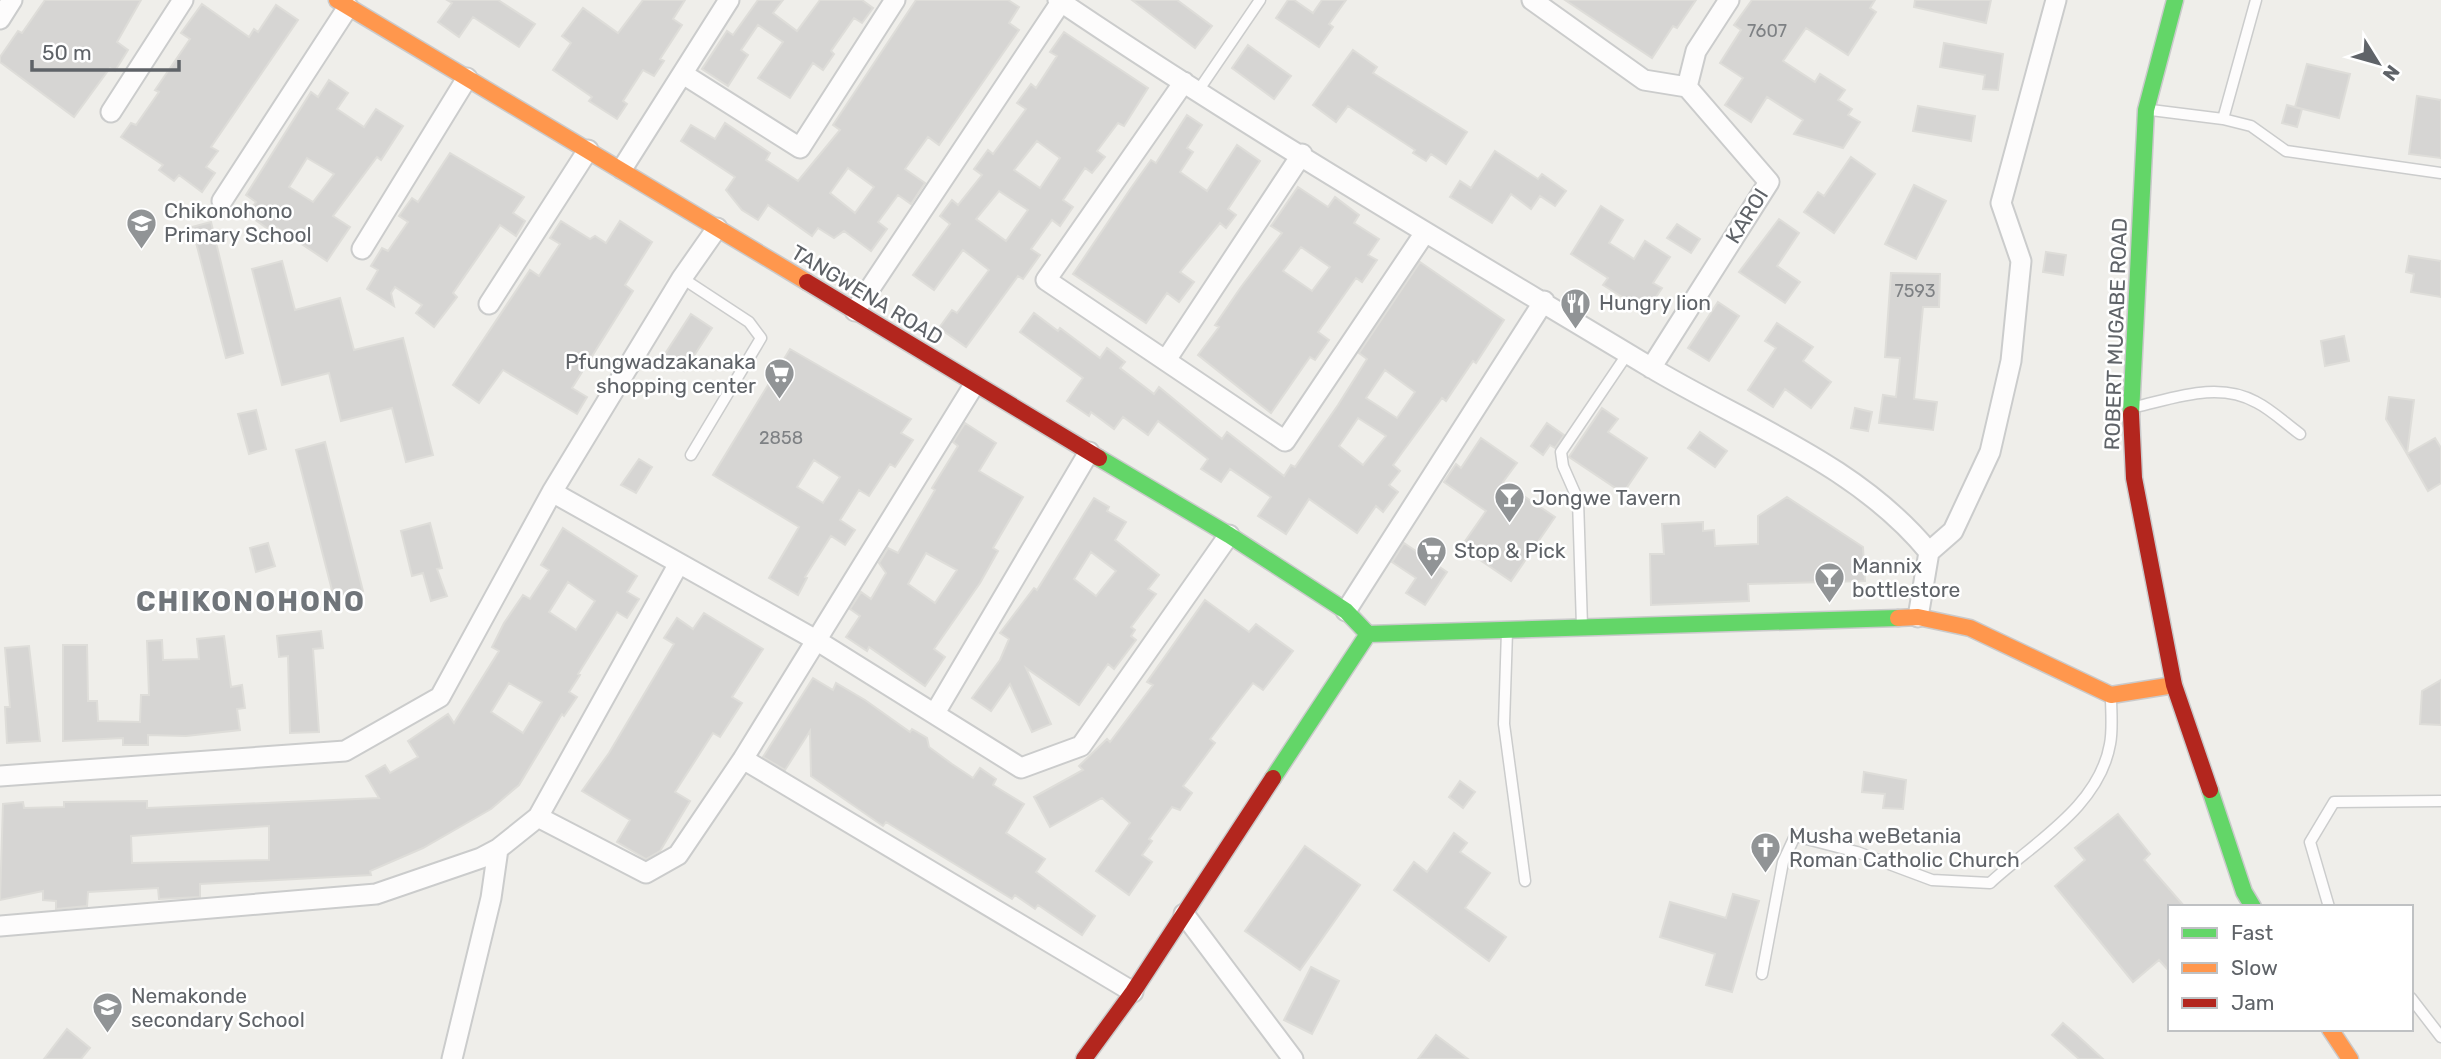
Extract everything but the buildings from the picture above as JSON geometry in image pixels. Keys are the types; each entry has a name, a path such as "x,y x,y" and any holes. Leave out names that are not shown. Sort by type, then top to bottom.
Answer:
{"street":[{"path":"0,19 12,0"},
{"path":"111,111 183,0"},
{"path":"622,169 729,0"},
{"path":"683,74 800,148 895,0"},
{"path":"1532,0 1644,80 1687,87 1696,51 1729,0"},
{"path":"1918,617 1929,552 1953,531 1990,452 2011,361 2021,261 2001,203 2056,0"},
{"name":"ROBERT MUGABE ROAD","path":"2175,0 2146,110 2131,408 2134,478 2174,685 2244,892 2252,905"},
{"path":"855,311 1060,1 1424,234 1544,301 1651,368 1854,481 1908,526 1929,552"},
{"path":"222,201 343,3"},
{"name":"TANGWENA ROAD","path":"343,3 622,169 974,385 1229,534 1346,611 1368,635"},
{"path":"362,248 467,78"},
{"path":"1191,87 1046,280 1285,441 1424,234"},
{"name":"KAROI","path":"1651,368 1769,182 1687,87"},
{"path":"489,303 588,150"},
{"path":"1166,360 1302,155"},
{"path":"0,776 345,751 440,698 552,492 682,278 717,228"},
{"path":"1346,611 1544,301"},
{"path":"538,817 646,873 678,855 743,759 974,385"},
{"path":"935,713 1089,452"},
{"path":"552,492 816,640 1021,768 1081,746 1229,534"},
{"path":"0,926 376,894 481,858 498,849 538,817 678,565"},
{"path":"1084,1059 1133,992 1368,635 1918,617 1970,628 2111,695 2174,685"},
{"path":"743,759 1133,992"},
{"path":"452,1059 491,898 498,849"},
{"path":"1184,914 1293,1059"},
{"path":"2331,1031 2350,1059"}],"lane":[{"path":"1191,87 1260,0"},
{"path":"2223,119 2256,0"},
{"path":"2146,110 2223,119 2251,126 2286,151 2441,173"},
{"path":"682,278 749,322 761,338 691,455"},
{"path":"1582,627 1578,500 1563,466 1561,452 1628,353"},
{"path":"2131,408 2203,391 2232,392 2257,402 2300,434"},
{"path":"1507,631 1504,724 1525,881"},
{"path":"1762,974 1783,862 1795,836 1857,852 1932,880 1990,883 2075,811 2105,765 2110,743 2111,695"},
{"path":"2328,905 2310,842 2334,802 2441,801"},
{"path":"2413,1001 2441,1037"}],"traffic: fast":[{"path":"2131,414 2146,110 2175,0"},
{"path":"1099,458 1229,535 1346,611 1368,634"},
{"path":"1273,778 1368,634 1898,618"},
{"path":"2210,790 2244,892 2252,905"}],"traffic: slow":[{"path":"337,0 807,282"},
{"path":"1898,618 1918,617 1970,628 2111,695 2174,685"},
{"path":"2331,1031 2350,1059"}],"traffic: jam":[{"path":"807,282 1099,458"},
{"path":"2131,414 2134,478 2174,685 2210,790"},
{"path":"1084,1059 1133,992 1273,778"}],"place":[{"name":"Chikonohono Primary School","path":"141,250"},
{"name":"Hungry lion","path":"1576,330"},
{"name":"Pfungwadzakanaka shopping center","path":"779,401"},
{"name":"Jongwe Tavern","path":"1509,525"},
{"name":"Stop & Pick","path":"1431,578"},
{"name":"Mannix bottlestore","path":"1829,605"},
{"name":"Musha weBetania Roman Catholic Church","path":"1766,875"},
{"name":"Nemakonde secondary School","path":"108,1035"}],"district":[{"name":"CHIKONOHONO","path":"251,601"}]}
